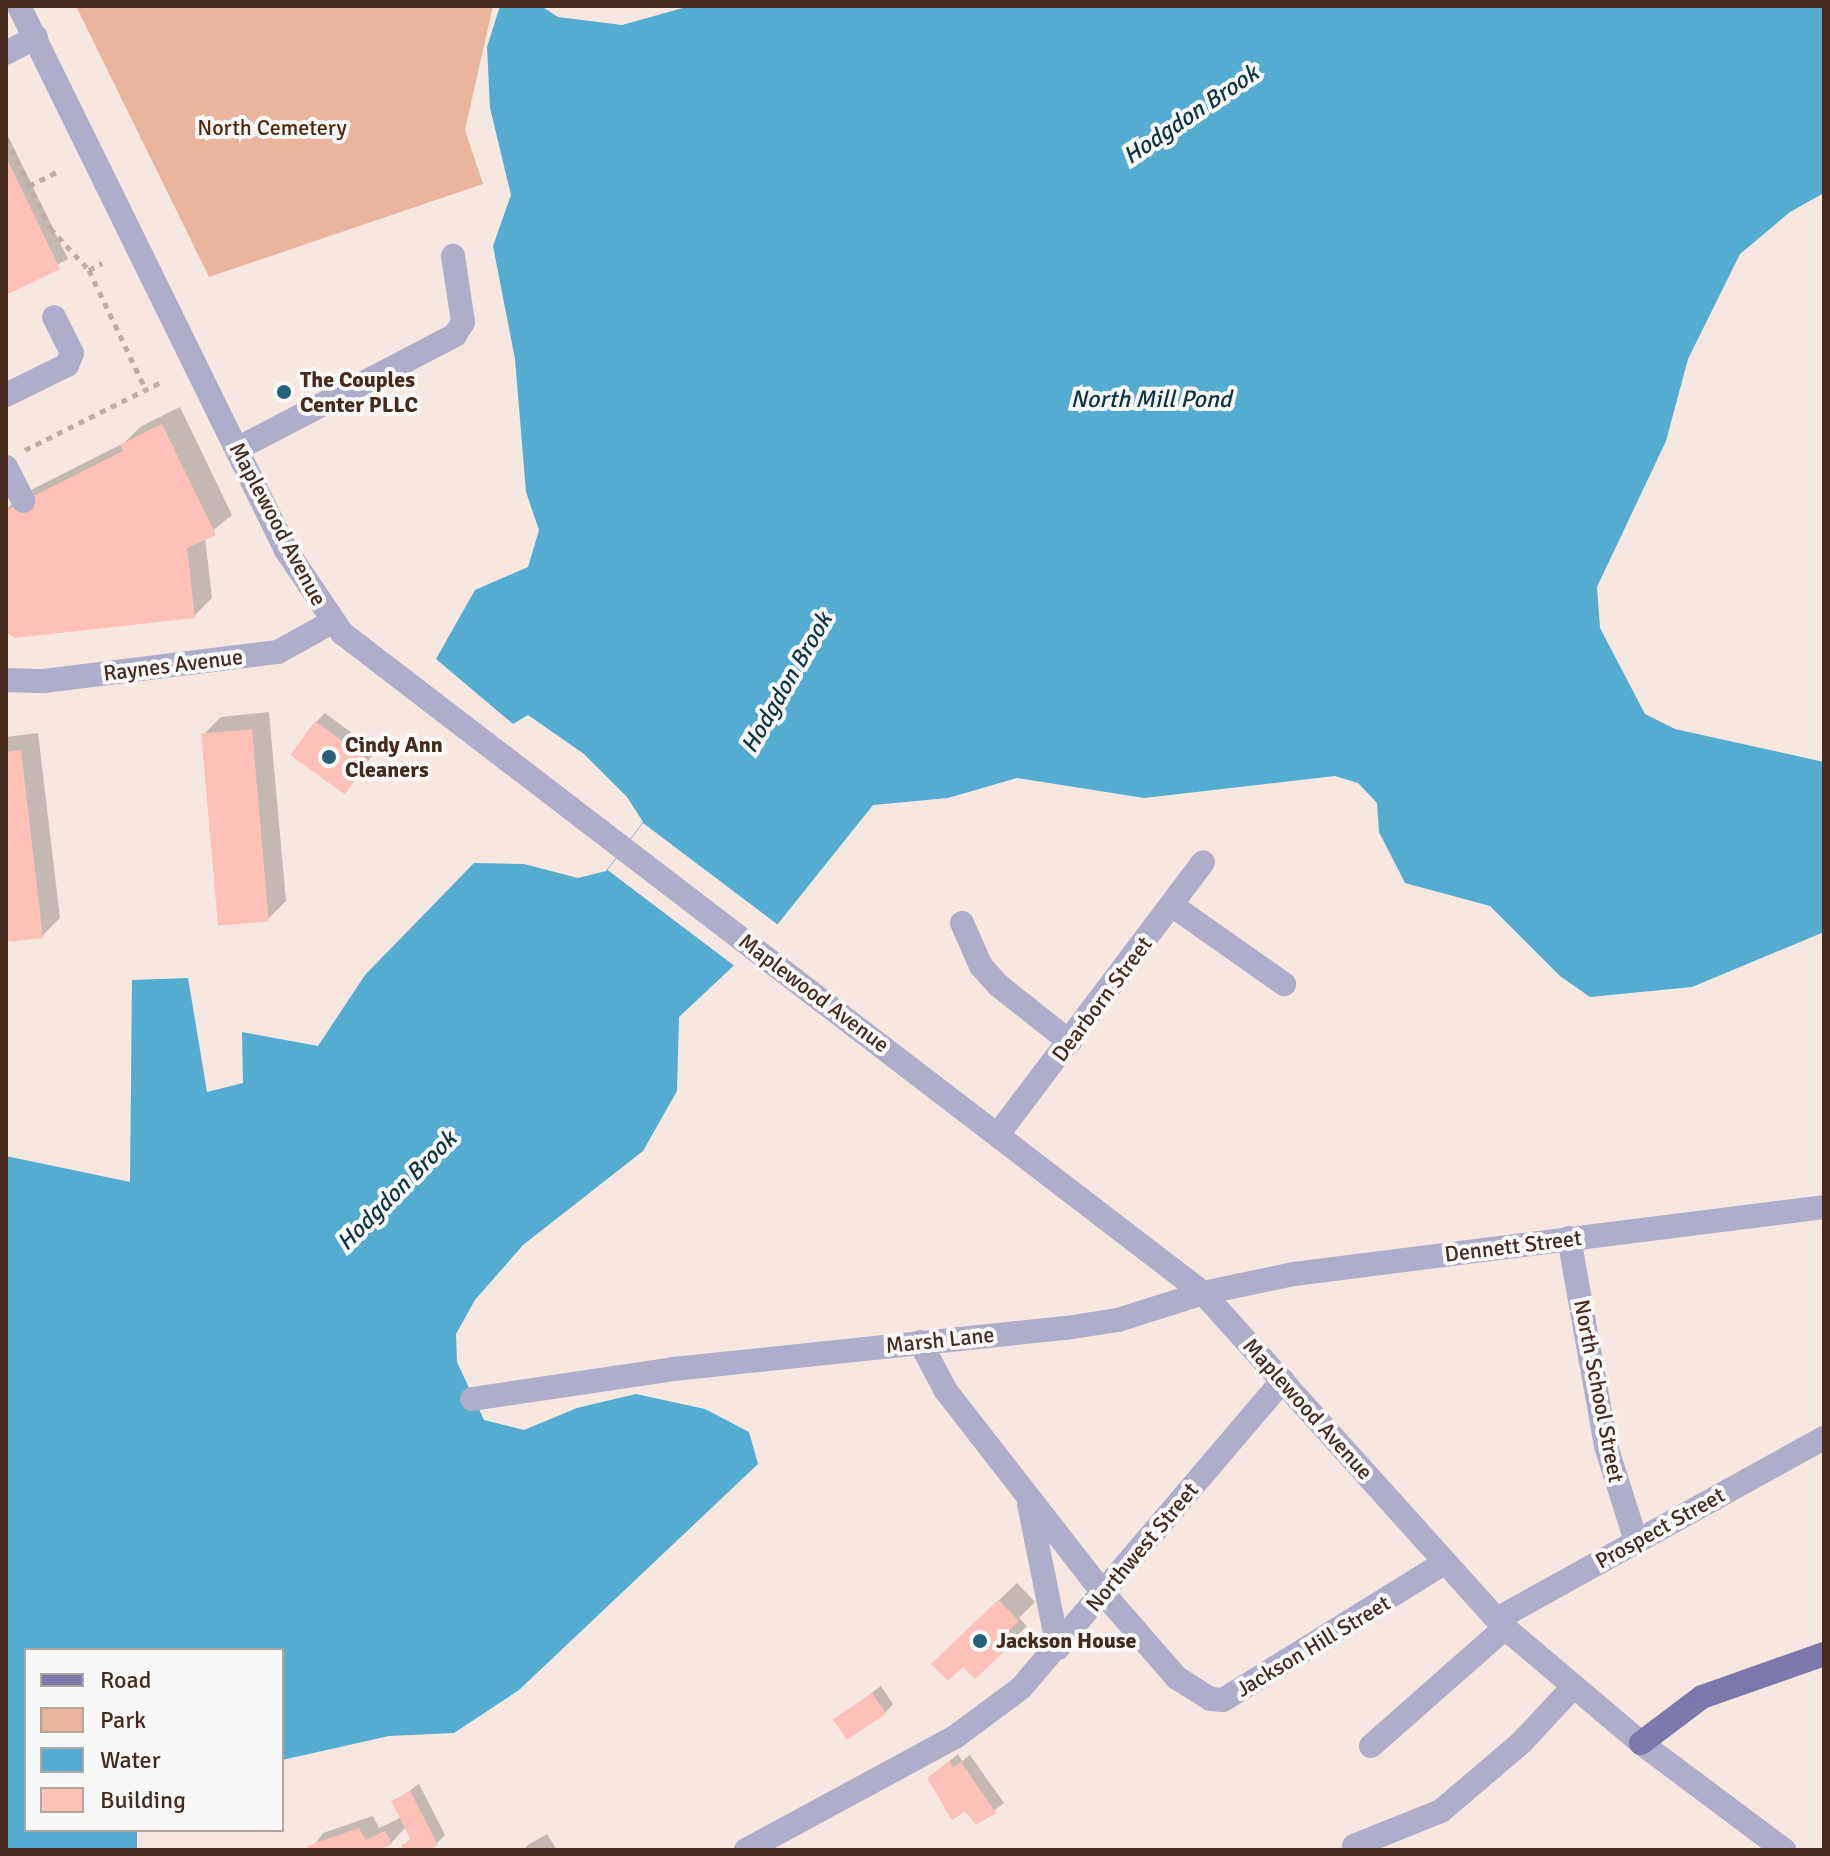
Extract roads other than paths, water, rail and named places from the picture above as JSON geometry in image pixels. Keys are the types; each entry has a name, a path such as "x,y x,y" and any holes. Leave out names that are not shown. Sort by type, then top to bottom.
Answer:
{"main road":[{"path":"1641,1743 1702,1697 1824,1654"}],"street":[{"name":"Maplewood Avenue","path":"19,6 286,550 332,622 364,653 999,1133 1203,1293 1501,1624 1641,1743 1776,1844"},
{"path":"6,53 36,37"},
{"path":"237,449 455,335 463,322 453,256"},
{"path":"6,395 67,365 72,353 54,317"},
{"path":"6,467 23,501"},
{"name":"Raynes Avenue","path":"7,682 278,652 332,622"},
{"name":"Dearborn Street","path":"999,1133 1173,906 1203,862"},
{"path":"1173,906 1284,984"},
{"path":"962,923 981,966 998,985 1070,1042"},
{"name":"Dennett Street","path":"1203,1293 1294,1274 1824,1207"},
{"name":"North School Street","path":"1569,1238 1606,1446 1636,1541"},
{"name":"Marsh Lane","path":"472,1399 674,1369 1118,1320 1203,1293"},
{"name":"Jackson Hill Street","path":"920,1342 946,1391 1104,1594 1177,1678 1202,1696 1223,1700 1444,1563"},
{"name":"Northwest Street","path":"746,1850 993,1713 1058,1648 1283,1380"},
{"name":"Prospect Street","path":"1371,1746 1501,1624 1636,1541 1824,1438"},
{"name":"Jackson Hill Street","path":"1026,1494 1058,1648"},
{"path":"1354,1846 1441,1811 1521,1743 1573,1687"}],"water":[{"name":"North Mill Pond","path":"500,6 541,6 558,17 622,25 690,6 1824,6 1824,193 1790,212 1740,254 1688,359 1666,441 1597,587 1600,628 1645,714 1675,729 1824,762 1824,932 1692,987 1590,997 1560,976 1490,906 1405,883 1379,832 1377,803 1358,783 1335,776 1144,798 1017,778 948,798 873,805 777,925 679,1017 677,1091 643,1151 523,1245 475,1300 456,1334 457,1362 484,1420 524,1430 577,1408 636,1394 705,1409 749,1432 758,1464 519,1690 454,1733 389,1736 284,1760 284,1648 24,1648 24,1832 137,1832 137,1850 6,1850 6,1156 130,1182 132,980 188,978 207,1092 243,1083 242,1032 318,1046 365,975 474,863 524,864 578,878 606,871 643,822 627,797 584,754 528,715 513,724 436,659 475,590 528,567 539,530 526,492 515,359 493,246 511,195 490,108 487,47"}],"place":[{"name":"The Couples Center PLLC","path":"284,392"},
{"name":"Cindy Ann Cleaners","path":"329,757"},
{"name":"Jackson House","path":"980,1641"}],"water label":[{"name":"Hodgdon Brook","path":"1191,115"},
{"name":"Hodgdon Brook","path":"787,683"},
{"name":"Hodgdon Brook","path":"397,1191"}],"park label":[{"name":"North Cemetery","path":"272,128"}]}
